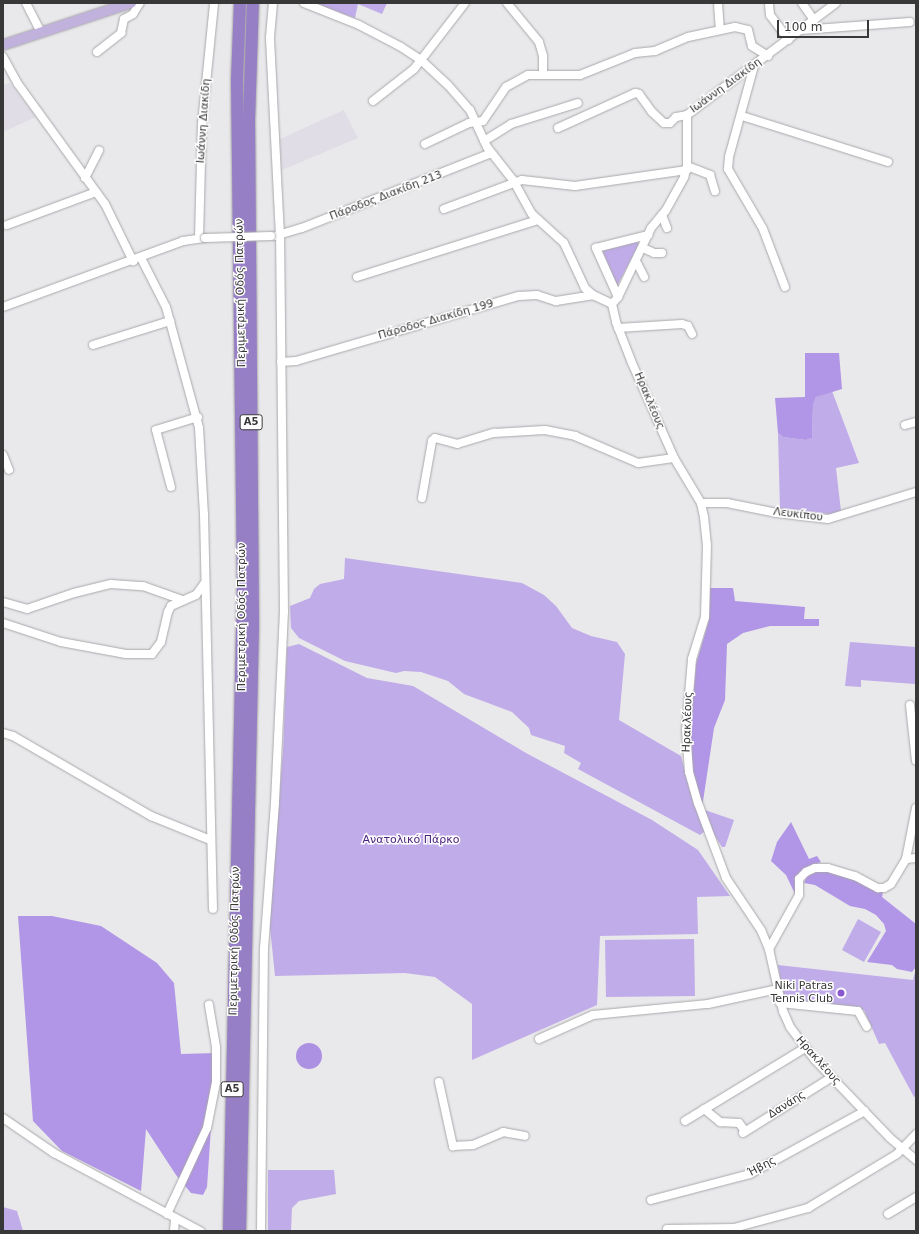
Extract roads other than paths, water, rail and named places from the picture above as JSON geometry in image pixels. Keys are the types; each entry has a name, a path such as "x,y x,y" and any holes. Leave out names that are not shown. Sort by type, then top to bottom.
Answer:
{"highway":[{"name":"Περιμετρική Οδός Πατρών","path":"229,1231 243,586 237,80 240,3"},
{"name":"Περιμετρική Οδός Πατρών","path":"240,1231 243,1153 253,626 249,129 252,3"},
{"path":"243,1153 243,1231"}],"main road":[{"path":"3,45 131,3"}],"street":[{"path":"26,3 41,32"},
{"path":"97,52 122,33 124,19 133,14 140,3"},
{"name":"Ιωάννη Διακίδη","path":"202,238 202,124 214,3"},
{"path":"261,1231 264,949 275,802 284,612 280,236 270,37 272,3"},
{"path":"304,3 359,25 421,60 465,103 491,153 515,183 538,220 564,243 583,285 593,296 612,304"},
{"path":"372,101 405,77 421,60 465,3"},
{"path":"507,3 540,43 543,74"},
{"path":"718,3 720,30"},
{"path":"802,3 814,20"},
{"name":"Ιωάννη Διακίδη","path":"612,304 618,297 648,235 662,215 687,168 688,115 768,56 836,3"},
{"path":"769,4 770,15 789,40"},
{"path":"801,30 910,22"},
{"path":"425,144 484,120 510,84 528,75 543,74 563,77 583,75 635,53 655,51 688,37 735,27 748,30 752,46 768,56"},
{"path":"3,57 11,74 105,204 137,259 170,321 198,417 204,514 210,840 213,909"},
{"path":"754,66 742,116 729,157 728,169 763,229 785,287"},
{"path":"558,128 635,94 639,94 652,112 664,123 670,123 676,117 688,115"},
{"path":"484,141 511,124 578,103"},
{"path":"742,116 888,162"},
{"path":"85,178 99,150"},
{"name":"Πάροδος Διακίδη 213","path":"280,236 442,174 491,153"},
{"path":"444,209 515,183 534,179 575,186 687,168 710,175 715,191"},
{"path":"7,225 96,192"},
{"path":"662,215 667,228"},
{"path":"357,278 538,220"},
{"path":"618,297 596,248 648,235"},
{"path":"3,307 183,241 202,238 280,236"},
{"path":"643,248 654,253 662,253"},
{"path":"636,261 644,277"},
{"name":"Πάροδος Διακίδη 199","path":"281,362 296,361 519,296 537,295 556,301 593,296"},
{"name":"Ηρακλέους","path":"612,304 618,328 674,458 700,503 706,535 704,617 691,672 686,730 689,772 726,878 761,930 769,949 780,1003 790,1027 805,1048 832,1077 916,1160"},
{"path":"93,345 170,321"},
{"path":"618,328 682,324 688,326 692,334"},
{"path":"171,486 156,430 198,417"},
{"path":"905,425 916,422"},
{"path":"422,498 432,441 435,438 457,444 494,433 549,430 575,436 638,463 674,458"},
{"path":"3,455 9,470"},
{"name":"Λευκίπου","path":"700,503 727,503 781,513 828,519 916,492"},
{"path":"3,623 62,642 126,654 152,654 161,642 168,612 182,600 200,592 205,578"},
{"path":"3,602 27,609 74,593 111,584 143,586 182,600"},
{"path":"910,705 916,761"},
{"path":"3,732 13,736 151,816 210,840"},
{"path":"769,949 799,895 800,879 806,872 820,868 834,869 881,889 891,884 906,858 916,808"},
{"path":"906,858 916,858"},
{"path":"539,1039 593,1015 708,1004 778,989"},
{"path":"780,1003 858,1011 867,1027"},
{"path":"167,1214 207,1128 216,1082 216,1046 210,1005"},
{"path":"685,1121 805,1048"},
{"name":"Δανάης","path":"704,1109 720,1122 739,1122 744,1132 832,1077"},
{"path":"439,1082 453,1146 473,1145 503,1132 524,1136"},
{"name":"Ήβης","path":"651,1200 750,1174 865,1111"},
{"path":"3,1118 54,1153 200,1231"},
{"path":"667,1229 734,1228 789,1215 825,1200 903,1148 916,1134"},
{"path":"888,1214 916,1197"},
{"path":"174,1231 175,1219"}],"place":[{"name":"Niki Patras Tennis Club","path":"841,993"}],"park label":[{"name":"Ανατολικό Πάρκο","path":"411,840"}]}
